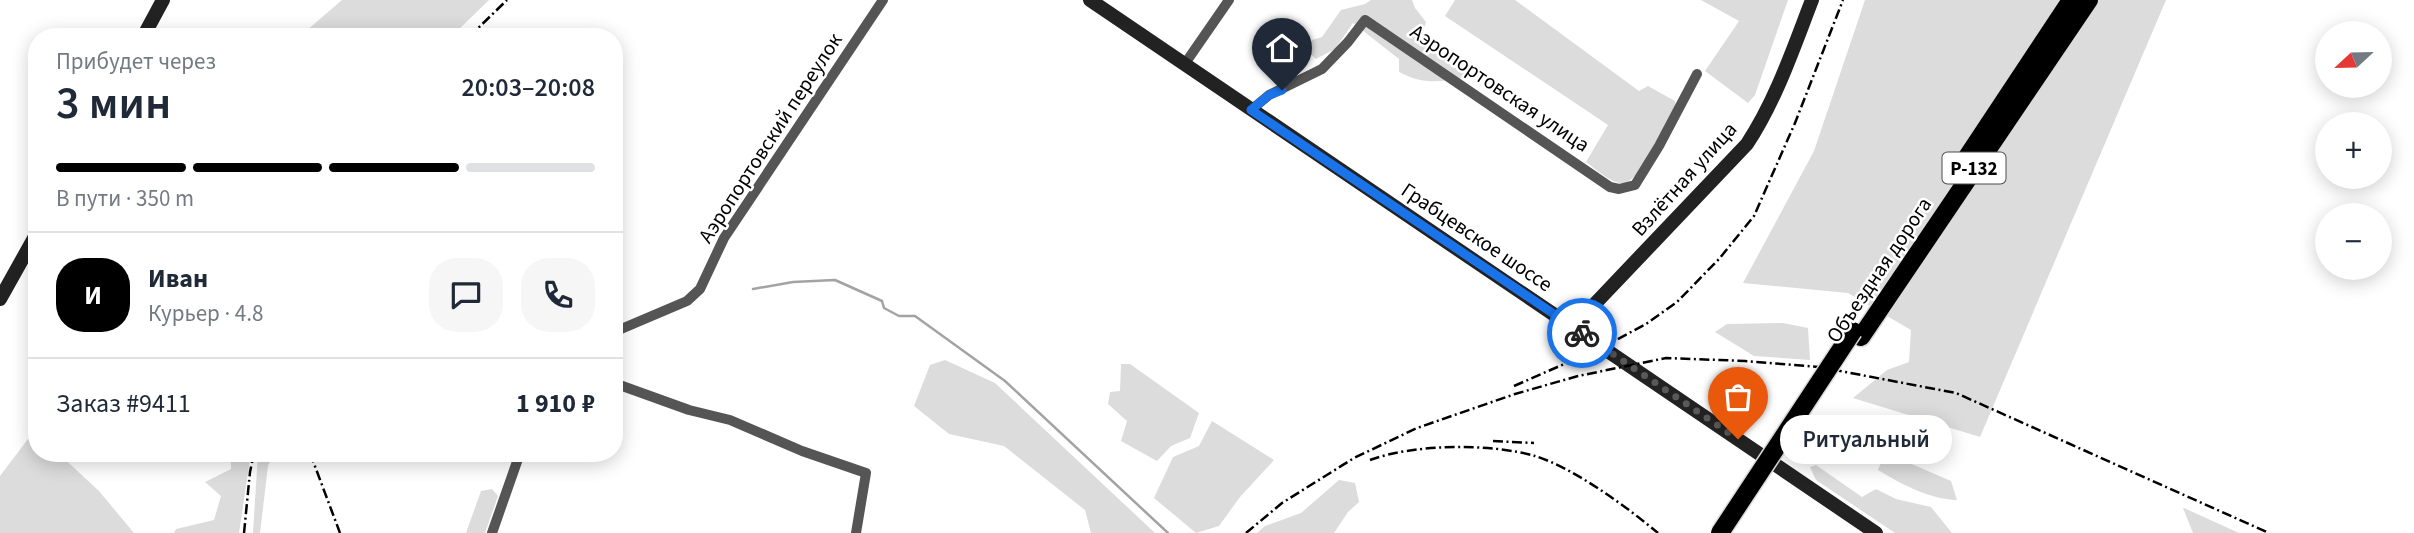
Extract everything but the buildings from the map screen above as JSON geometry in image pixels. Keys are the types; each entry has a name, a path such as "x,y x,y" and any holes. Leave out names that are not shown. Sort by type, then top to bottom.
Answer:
{"highway":[{"name":"Объездная дорога","path":"1733,533 2071,0"},
{"name":"Объездная дорога","path":"1720,533 2089,0"}],"main road":[{"path":"148,28 163,0"},
{"name":"Грабцевское шоссе","path":"1090,0 1876,533"},
{"name":"Взлётная улица","path":"1575,328 1747,144 1762,121 1784,73 1812,0"},
{"path":"0,299 28,249"}],"street":[{"name":"Аэропортовский переулок","path":"623,328 687,301 700,289 724,238 883,0"},
{"path":"1184,65 1229,0"},
{"name":"Аэропортовская улица","path":"1251,110 1269,95 1322,69 1348,43 1365,19 1610,187 1619,189 1635,185 1697,74"},
{"path":"623,386 689,410 730,421 802,451 866,473 856,533"},
{"path":"492,533 517,462"}],"shaded area":[{"path":"342,0 489,0 460,28 309,28"},
{"path":"1371,0 1412,0 1426,22 1423,45 1465,70 1467,77 1432,81 1416,79 1399,72 1399,59 1353,23 1335,49 1316,59 1308,52 1312,40 1322,37 1341,10"},
{"path":"1455,0 1515,0 1639,91 1648,86 1675,101 1676,107 1667,125 1646,162 1631,180 1624,183 1614,181 1586,162 1608,125 1445,16"},
{"path":"1701,0 1788,0 1755,95 1748,103 1705,71 1739,21"},
{"path":"1865,0 2166,0 1980,437 1853,398 1887,370 1909,362 1911,330 1848,293 1743,283 1814,151"},
{"path":"1783,323 1808,328 1810,360 1754,356 1715,332 1727,324"},
{"path":"945,360 995,383 1155,533 1091,533 1085,510 1004,446 949,434 914,406 930,365"},
{"path":"1121,364 1130,364 1199,413 1190,438 1171,446 1157,461 1121,441 1127,421 1108,404 1110,392 1120,391"},
{"path":"1212,421 1274,460 1240,497 1219,526 1196,533 1154,498 1173,457 1199,446"},
{"path":"28,439 28,462 68,462 99,491 134,533 0,533 0,476"},
{"path":"1893,456 1951,481 1957,500 1926,494 1878,470 1883,457"},
{"path":"231,462 250,462 239,533 174,533 176,529 214,520 221,496 205,482 231,469"},
{"path":"257,462 270,462 260,533 253,533"},
{"path":"1816,465 1862,497 1876,489 1896,499 1931,507 1952,533 1895,533 1816,480 1810,467"},
{"path":"1339,480 1355,483 1359,502 1348,512 1334,533 1257,533 1265,526 1301,513"},
{"path":"492,489 498,496 485,533 466,533 481,491"},
{"path":"2184,508 2239,533 2193,533"}],"waterway":[{"path":"753,289 793,282 835,280 882,301 884,308 899,316 915,316 1005,381 1168,533"}],"railway":[{"path":"478,28 507,0"},
{"path":"1514,386 1603,347 1646,324 1677,302 1719,259 1754,216 1795,123 1843,0"},
{"path":"1246,533 1282,503 1354,458 1417,428 1515,394 1578,376 1666,358 1819,367 1956,393 2269,533"},
{"path":"1493,441 1534,443"},
{"path":"1370,460 1408,451 1452,447 1496,449 1535,456 1583,479 1616,500 1658,533"},
{"path":"244,533 252,462"},
{"path":"313,462 340,533"}],"way so far":[{"path":"1582,333 1738,439"}],"place":[{"name":"Ритуальный","path":"1738,439"}],"route":[{"path":"1282,90 1269,95 1251,110 1582,333"}]}
